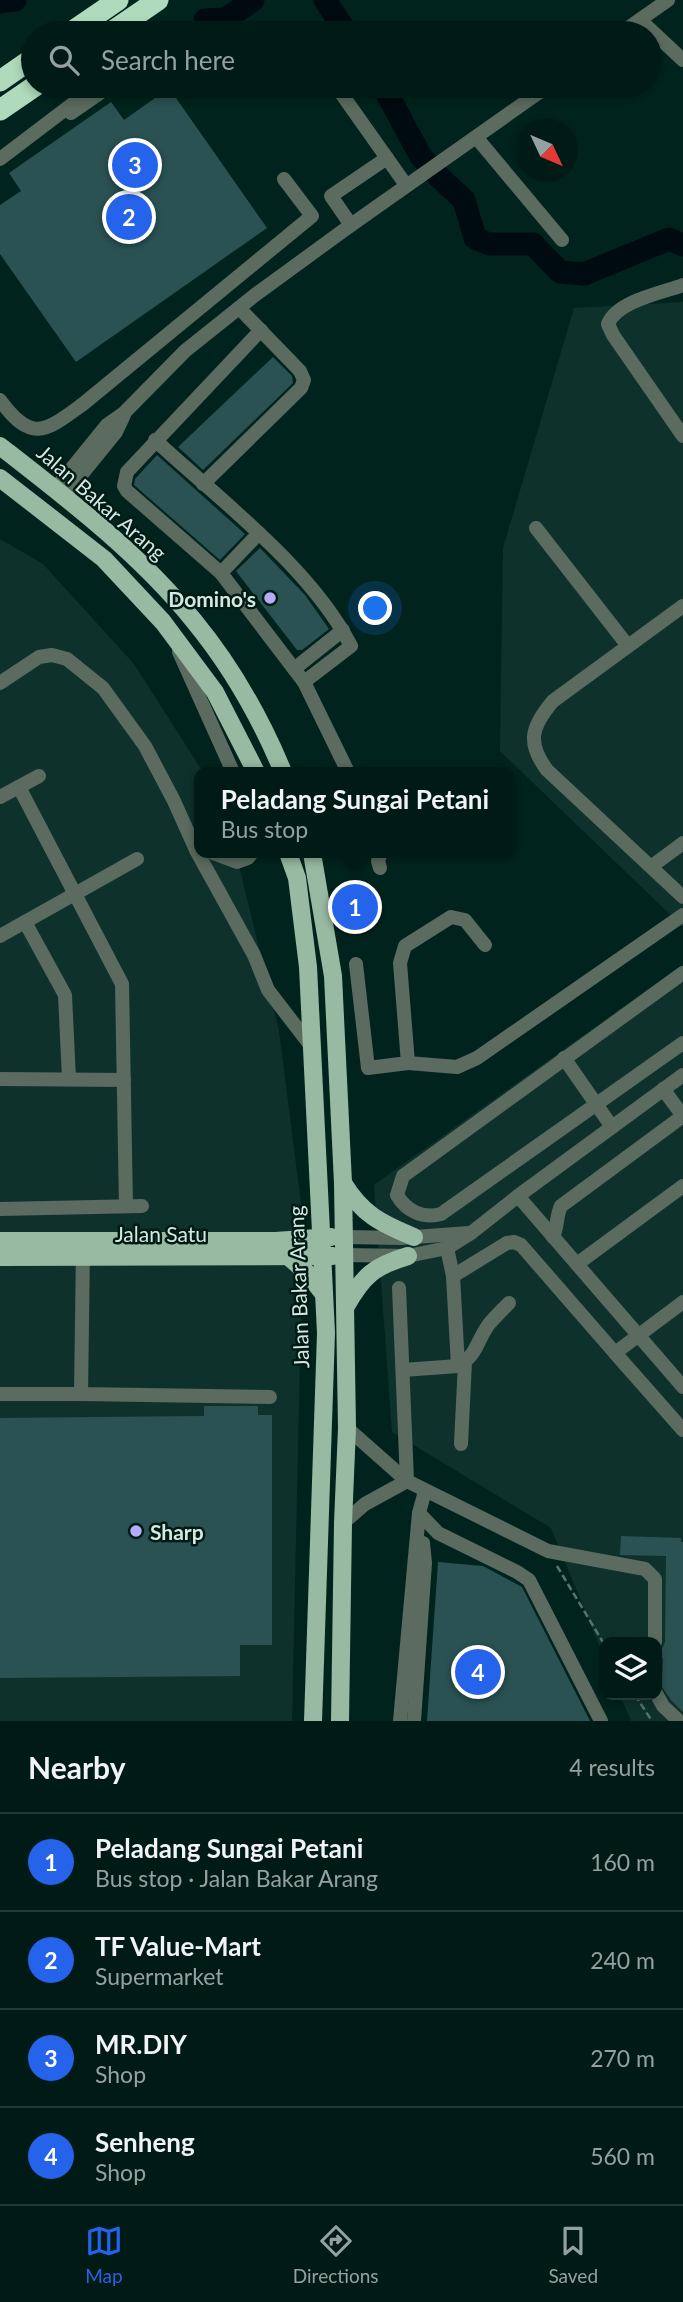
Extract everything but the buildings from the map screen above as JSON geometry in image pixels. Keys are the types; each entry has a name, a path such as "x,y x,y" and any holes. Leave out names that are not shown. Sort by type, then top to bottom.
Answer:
{"highway":[{"path":"87,21 118,0"},
{"path":"127,21 158,0"},
{"path":"0,81 21,66"},
{"path":"0,110 21,95"}],"main road":[{"name":"Jalan Bakar Arang","path":"0,446 60,493 150,572 195,621 241,687 281,767"},
{"name":"Jalan Bakar Arang","path":"0,478 104,559 163,622 215,692 253,767"},
{"name":"Jalan Bakar Arang","path":"290,858 297,878 308,967 326,1333 313,1721"},
{"path":"313,858 333,976 345,1237 347,1428 342,1523 340,1721"},
{"path":"343,1183 355,1201 371,1217 414,1237"},
{"path":"276,1241 302,1229 312,1218 318,1205"},
{"name":"Jalan Satu","path":"0,1257 83,1249 345,1237"},
{"name":"Jalan Satu","path":"0,1241 83,1249 288,1256 344,1255"},
{"path":"288,1256 307,1273 324,1294"},
{"path":"346,1306 358,1285 370,1272 408,1256"}],"street":[{"path":"640,20 668,0"},
{"path":"662,40 683,60"},
{"path":"0,159 75,102 75,98"},
{"path":"36,131 49,129 93,98"},
{"path":"344,98 387,158 410,182"},
{"path":"60,493 107,425 124,413 185,351 255,295 531,98"},
{"path":"476,137 562,240"},
{"path":"351,225 331,196 387,158"},
{"path":"0,400 25,425 37,430 51,427 83,404 238,274 312,216 284,179"},
{"path":"238,274 255,295"},
{"path":"683,285 625,305 608,324 683,436"},
{"path":"203,484 301,388 304,380 300,372 239,308"},
{"path":"261,330 155,440 127,472 124,486 221,573 304,682 346,767"},
{"path":"155,440 259,533 316,593 343,630 351,646 304,682"},
{"path":"536,528 628,646"},
{"path":"221,573 259,533"},
{"path":"683,606 553,701 540,718 533,738 535,755 547,770 683,897"},
{"path":"163,622 194,683 231,767"},
{"path":"294,669 343,630"},
{"path":"0,683 39,657 52,655 67,659 103,688 145,746 194,846"},
{"path":"0,797 39,776"},
{"path":"19,786 122,984 126,1206"},
{"path":"174,801 194,829"},
{"path":"652,866 683,842"},
{"path":"200,858 254,955 268,990 311,1046"},
{"path":"227,858 237,862 248,858"},
{"path":"378,858 380,868"},
{"path":"0,936 138,859"},
{"path":"356,964 368,1068 408,1063 457,1067 467,1064 683,915"},
{"path":"408,1063 400,963 405,946 451,917 465,920 485,945"},
{"path":"25,922 65,995 69,1079"},
{"path":"683,973 403,1176 397,1195 403,1206 415,1213 441,1214 683,1043"},
{"path":"564,1058 612,1127"},
{"path":"344,1255 408,1256 447,1248 683,1075"},
{"path":"0,1079 124,1080"},
{"path":"554,1237 557,1214 561,1206 683,1116 663,1089"},
{"path":"577,1264 683,1186"},
{"path":"518,1196 683,1387"},
{"path":"0,1209 142,1206"},
{"path":"345,1237 414,1237 471,1233"},
{"path":"453,1276 507,1244 514,1242 521,1245 683,1430"},
{"path":"447,1248 453,1276 461,1364 461,1444"},
{"path":"81,1394 83,1249"},
{"path":"399,1288 407,1481"},
{"path":"615,1353 683,1302"},
{"path":"403,1370 461,1364 475,1353 489,1324 509,1303"},
{"path":"0,1394 270,1397"},
{"path":"347,1428 407,1481 548,1551 650,1572 655,1579 655,1637"},
{"path":"342,1523 365,1504 407,1481"},
{"path":"407,1719 419,1513 425,1491"},
{"path":"419,1513 438,1533 529,1580 601,1721"},
{"path":"660,1700 679,1721"}],"path":[{"path":"548,1551 600,1637"},
{"path":"638,1700 652,1721"}],"shaded area":[{"path":"683,302 683,927 500,751 503,548 574,308"},
{"path":"0,539 43,564 134,664 200,767 194,767 194,858 237,858 279,1031 303,1219 292,1721 0,1721"},
{"path":"683,964 683,1721 631,1721 622,1700 662,1700 662,1637 599,1637 599,1645 551,1528 392,1432 374,1185"}],"waterway":[{"path":"0,2 15,0"},
{"path":"205,20 226,19 253,0"},
{"path":"325,0 339,21"},
{"path":"389,98 420,155 464,200 475,238 489,244 533,244 560,272 584,274 669,239 683,245"}],"place":[{"name":"MR.DIY","path":"135,165"},
{"name":"TF Value-Mart","path":"129,217"},
{"name":"Domino's","path":"270,598"},
{"name":"Peladang Sungai Petani","path":"355,907"},
{"name":"Sharp","path":"136,1531"},
{"name":"Senheng","path":"478,1672"}]}
